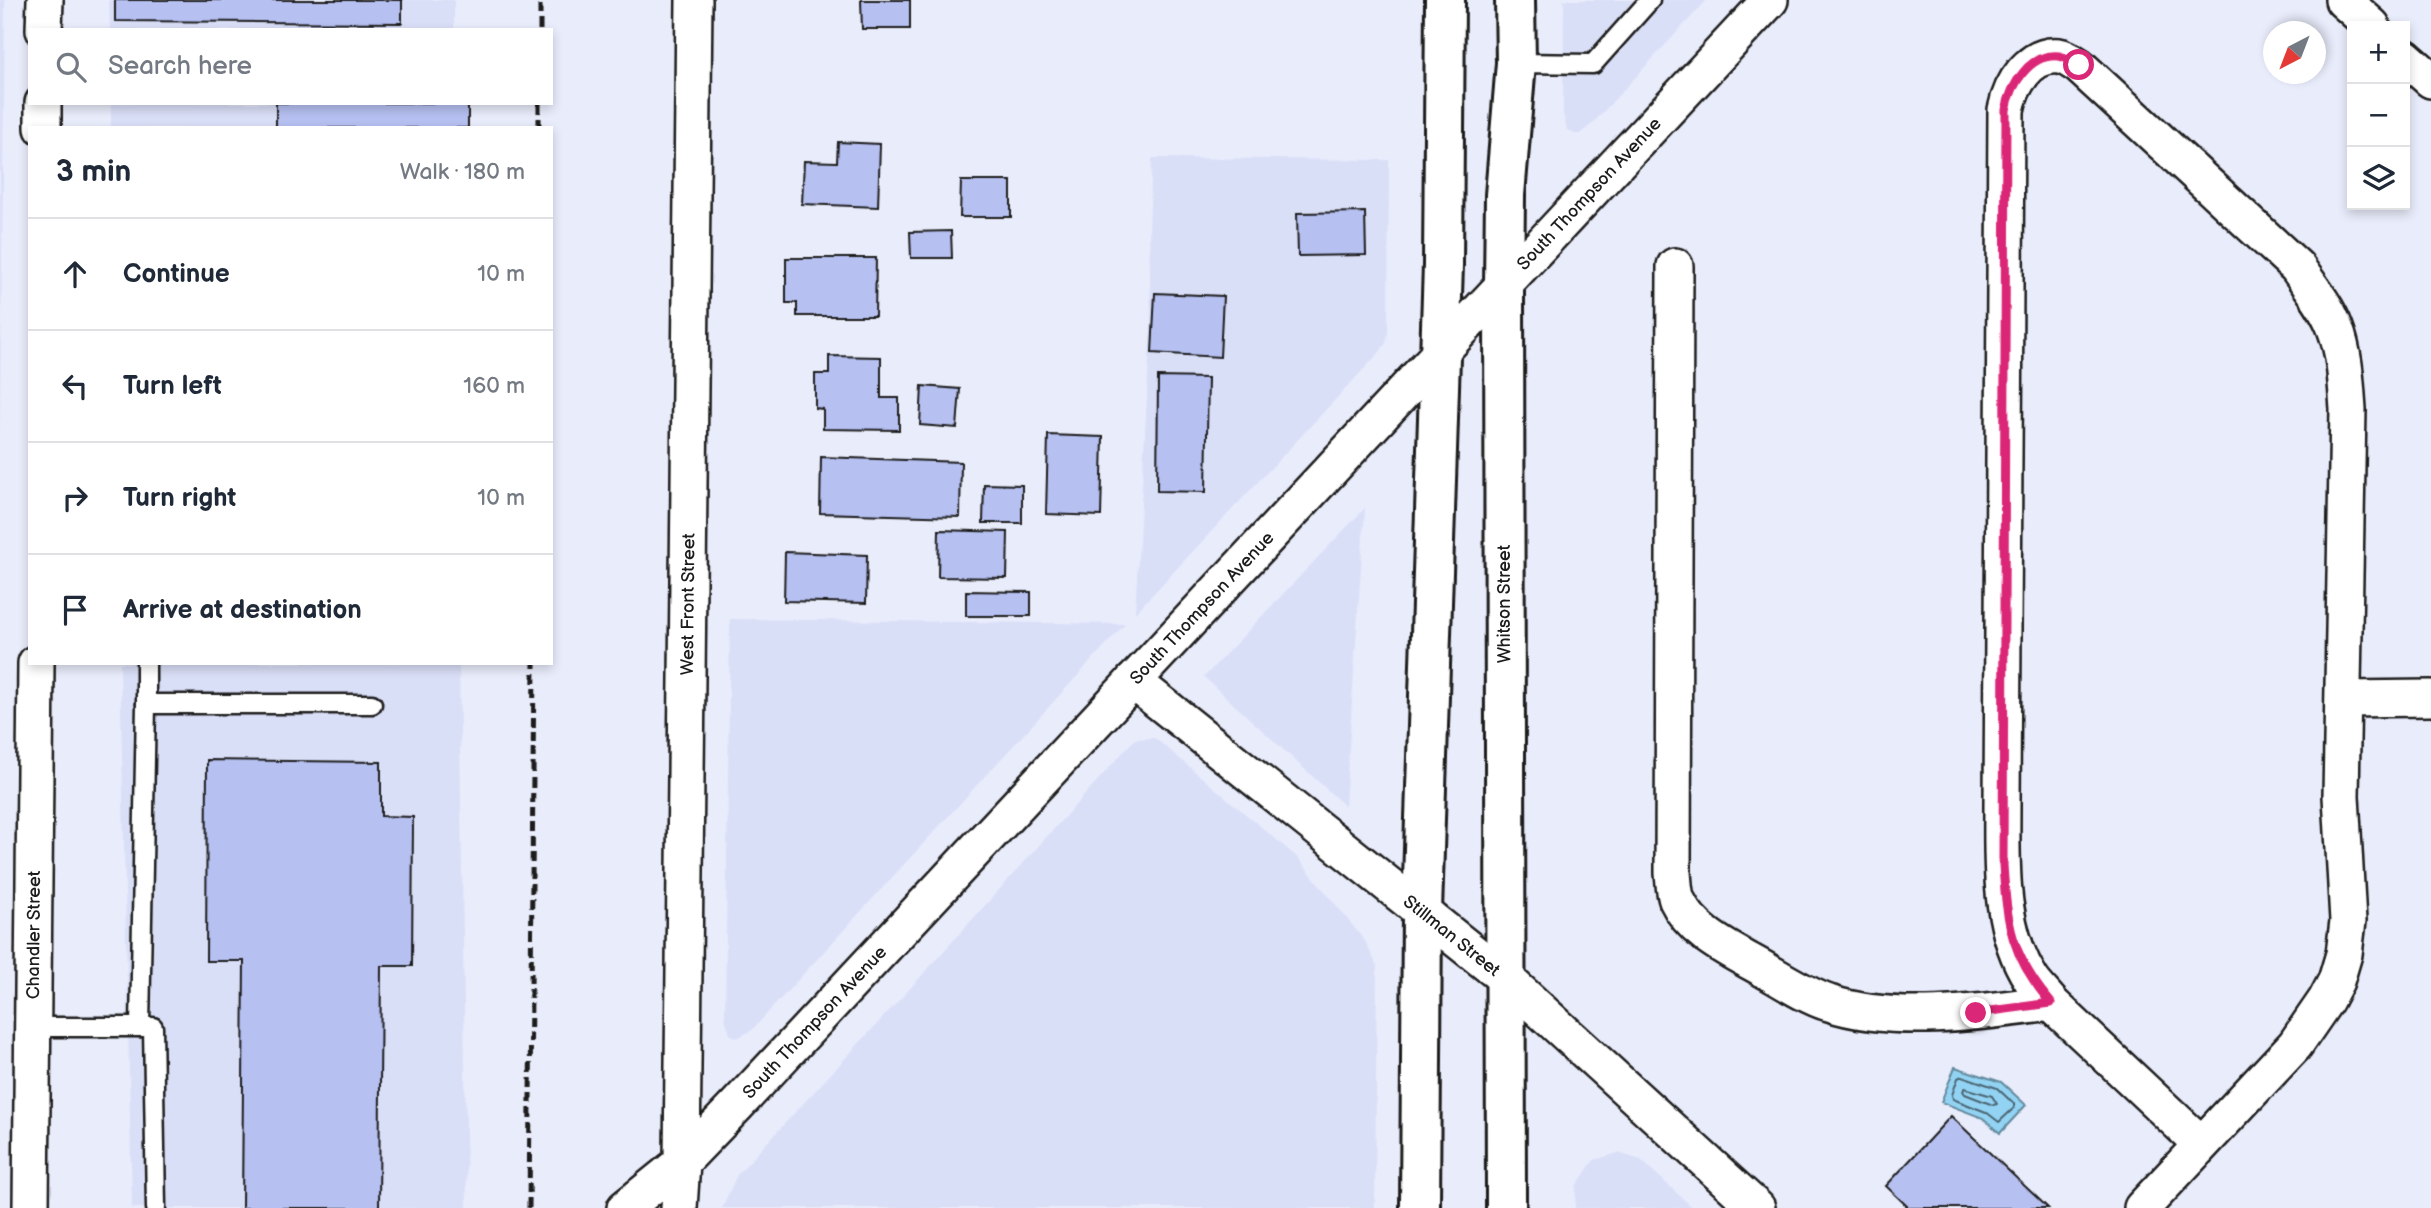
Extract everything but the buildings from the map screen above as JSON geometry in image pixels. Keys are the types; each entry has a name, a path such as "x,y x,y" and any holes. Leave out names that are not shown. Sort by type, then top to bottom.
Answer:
{"main road":[{"path":"1420,1208 1422,911 1443,265 1445,0"},
{"name":"Whitson Street","path":"1506,1208 1504,287 1506,195 1516,63 1515,0"}],"street":[{"path":"44,28 45,0"},
{"name":"West Front Street","path":"679,1208 682,1162 694,0"},
{"path":"2343,0 2366,21"},
{"name":"South Thompson Avenue","path":"625,1208 682,1162 1504,287 1758,4"},
{"path":"2142,1208 2295,1045 2336,981 2344,954 2348,921 2341,796 2348,410 2344,361 2335,327 2297,267 2079,65 2061,56 2044,57 2026,69 2016,82 2009,94 2006,110 2002,853 2006,904 2011,934 2031,980 2051,1003 2201,1144"},
{"path":"2410,61 2431,80"},
{"path":"43,105 43,126"},
{"path":"1675,266 1673,873 1676,898 1697,927 1717,943 1826,1003 1850,1010 1913,1014 1976,1013 2051,1003"},
{"name":"Chandler Street","path":"31,1208 36,665"},
{"name":"Stillman Street","path":"1133,681 1505,978 1757,1208"},
{"path":"2344,699 2431,698"}],"lane":[{"path":"1516,63 1593,64 1650,0"},
{"path":"140,1027 146,665"},
{"path":"146,704 372,704"},
{"path":"33,1027 153,1027 156,1208"}],"shaded area":[{"path":"0,0 5,0 0,434"},
{"path":"109,0 454,0 454,28 110,28"},
{"path":"1564,0 1707,0 1592,124 1580,134 1575,134 1567,130 1563,113"},
{"path":"111,105 454,105 454,126 111,126"},
{"path":"1152,158 1389,160 1388,332 1386,343 1379,353 1135,613 1151,324 1149,227"},
{"path":"1365,508 1345,806 1204,677"},
{"path":"730,619 1125,624 752,1030 737,1038 730,1034 725,1018"},
{"path":"120,665 459,665 467,1208 132,1208"},
{"path":"1155,738 1298,858 1365,941 1377,966 1375,1208 722,1208 737,1175 1135,739"},
{"path":"1618,1153 1641,1160 1693,1208 1575,1208 1576,1186 1594,1160"}],"water":[{"path":"1955,1067 2001,1082 2026,1105 2000,1133 1983,1118 1941,1102"}],"railway":[{"path":"540,0 540,28"},
{"path":"539,105 539,126"},
{"path":"529,1208 534,665"}],"route":[{"path":"1976,1013 2051,1003 2031,980 2011,934 2003,865 2006,110 2009,94 2016,82 2026,69 2044,57 2061,56 2079,65"}]}
